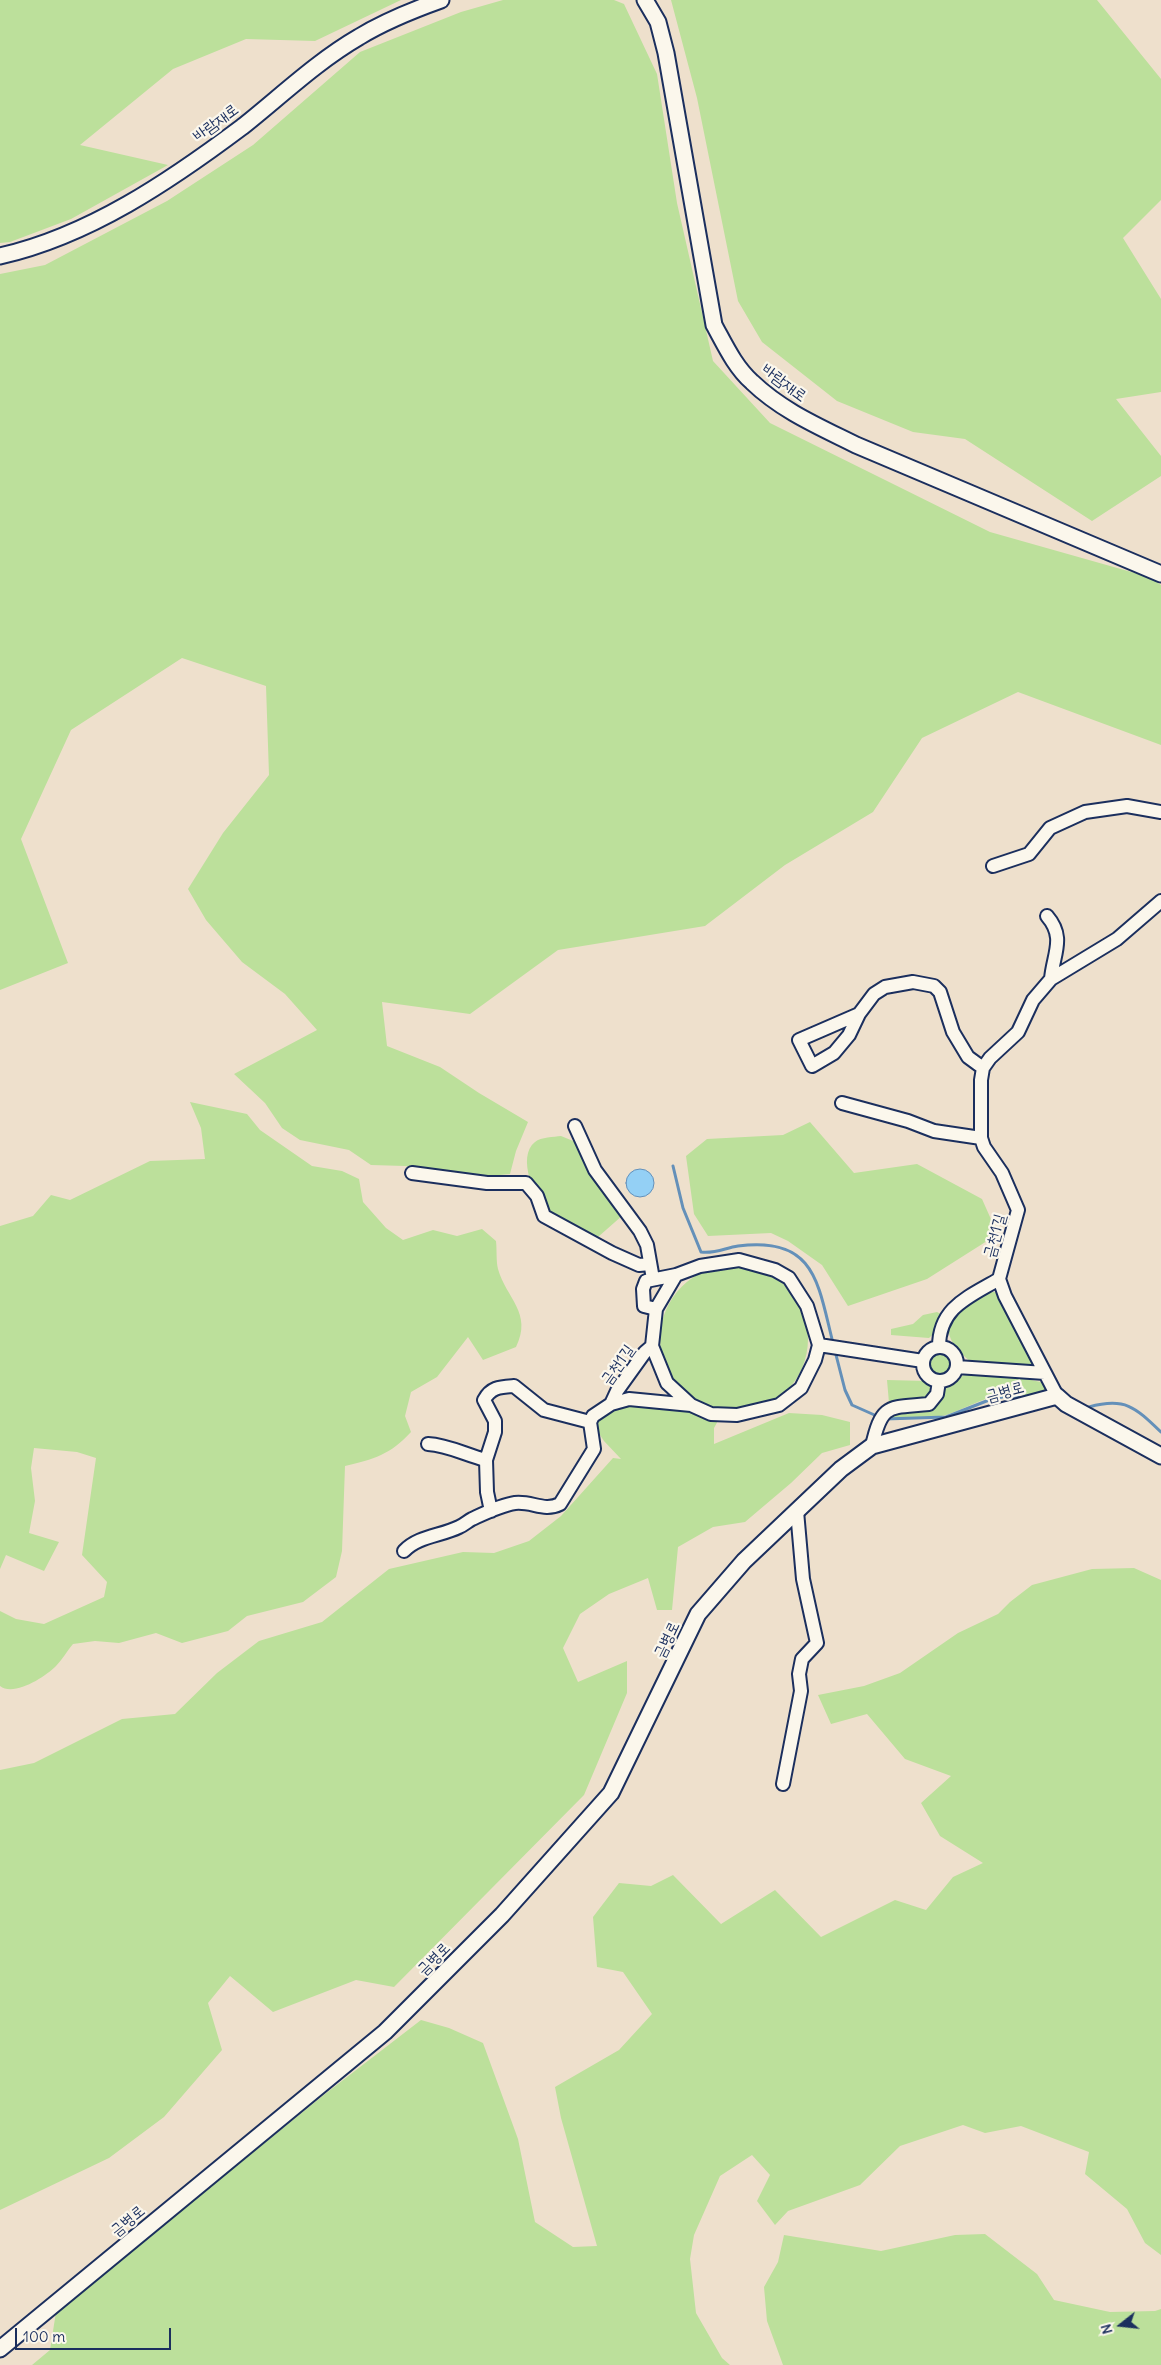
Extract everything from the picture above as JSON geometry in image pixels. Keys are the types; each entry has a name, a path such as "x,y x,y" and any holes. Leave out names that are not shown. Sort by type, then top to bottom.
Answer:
{"street":[{"name":"바람재로","path":"0,256 67,235 123,206 164,181 242,126 289,88 358,37 394,18 441,0"},
{"name":"바람재로","path":"645,0 658,22 666,53 714,325 727,349 751,382 777,403 807,421 856,445 1161,574"},
{"path":"994,866 1029,854 1050,828 1085,812 1127,806 1161,812"},
{"path":"859,1014 800,1040 812,1066 834,1053 850,1035 859,1014 874,994 885,988 913,982 934,986 944,1001 948,1020 968,1056 983,1068 990,1058 1018,1032 1033,1000 1051,979 1064,969 1117,939 1161,901"},
{"path":"1047,916 1055,925 1058,944 1051,979"},
{"name":"금천1길","path":"983,1068 980,1080 981,1138 1017,1202 1018,1210 999,1279 1046,1373 1062,1400"},
{"path":"842,1104 908,1121 934,1131 981,1138"},
{"path":"575,1126 595,1170 640,1231 647,1245 653,1279"},
{"path":"412,1173 487,1182 526,1184 537,1196 544,1216 638,1265 650,1264"},
{"path":"656,1309 644,1306 646,1281 676,1275 700,1266 739,1260 775,1270 789,1278 798,1290 823,1346 923,1362"},
{"path":"652,1346 656,1309 676,1275"},
{"path":"939,1347 939,1334 953,1307 999,1279"},
{"name":"금천1길","path":"590,1422 593,1416 611,1404 617,1391 645,1352 652,1346 667,1383 691,1405 711,1414 737,1415 779,1405 801,1388 823,1346"},
{"path":"939,1347 953,1353 957,1367 952,1376 939,1381 929,1377 925,1372 923,1362 928,1351 939,1347"},
{"path":"957,1367 1046,1373"},
{"path":"872,1446 882,1417 896,1406 929,1404 937,1394 939,1381"},
{"path":"404,1551 411,1544 460,1527 472,1519 491,1511 518,1503 545,1508 552,1508 560,1504 594,1448 590,1422 544,1410 514,1386 498,1387 488,1392 484,1400 496,1422 495,1432 486,1460 487,1492 491,1511"},
{"path":"611,1404 629,1399 691,1405"},
{"path":"1062,1400 1085,1415 1161,1456"},
{"name":"금병로","path":"0,2348 385,2032 502,1915 611,1793 698,1614 744,1561 841,1469 872,1446 1062,1400"},
{"path":"428,1444 442,1445 486,1460"},
{"path":"783,1784 801,1692 799,1674 802,1659 815,1638 803,1579 797,1511"}],"green space":[{"path":"0,0 401,0 315,41 246,39 173,69 80,145 168,165 71,219 10,242 0,243"},
{"path":"503,0 614,0 624,4 657,74 677,203 713,361 770,423 990,532 1149,577 1161,585 1161,745 1018,692 922,738 873,812 785,865 705,926 558,950 470,1014 382,1002 387,1046 440,1067 528,1122 516,1151 510,1174 490,1176 405,1166 371,1165 349,1150 300,1140 282,1128 265,1103 234,1074 317,1030 285,994 242,962 206,920 188,889 223,833 269,775 266,686 182,658 71,730 21,839 68,963 0,990 0,274 45,265 167,201 253,145 360,52 461,12"},
{"path":"671,0 1097,0 1161,79 1161,200 1123,238 1161,299 1161,392 1116,399 1161,456 1161,476 1092,521 965,439 913,432 837,401 762,342 738,301 697,98"},
{"path":"190,1102 247,1114 260,1130 312,1166 342,1171 359,1179 363,1202 386,1228 403,1240 433,1230 457,1236 482,1229 496,1241 498,1269 520,1315 520,1335 516,1347 483,1360 468,1337 437,1377 411,1392 405,1416 411,1432 389,1451 365,1461 345,1466 342,1551 336,1577 303,1602 247,1616 228,1631 182,1643 156,1633 119,1643 95,1641 73,1644 58,1664 45,1675 21,1687 6,1689 0,1686 0,1611 16,1619 44,1624 104,1597 107,1582 82,1555 96,1458 77,1452 34,1448 31,1468 35,1501 29,1533 59,1542 44,1571 6,1555 0,1569 0,1226 33,1216 51,1195 70,1200 150,1161 205,1159 201,1128"},
{"path":"810,1122 854,1173 917,1164 982,1199 994,1226 987,1241 927,1279 848,1306 822,1265 788,1241 771,1233 708,1236 694,1214 686,1156 707,1139 783,1135"},
{"path":"561,1136 578,1143 623,1215 598,1237 565,1224 553,1217 543,1207 533,1188 527,1167 527,1157 530,1149 535,1142 541,1139"},
{"path":"734,1265 748,1266 762,1271 775,1277 786,1287 796,1298 802,1311 807,1325 807,1353 802,1367 796,1380 786,1391 775,1401 762,1407 748,1412 734,1413 720,1412 706,1407 693,1401 682,1391 672,1380 666,1367 661,1353 660,1339 661,1325 666,1311 672,1298 682,1287 693,1277 706,1271 720,1266"},
{"path":"987,1292 995,1292 1001,1296 1035,1363 1031,1368 970,1361 951,1339 949,1330 951,1321 956,1313"},
{"path":"937,1312 941,1314 938,1324 934,1333 929,1338 891,1335 891,1329 913,1324 923,1315"},
{"path":"940,1351 949,1355 953,1364 949,1373 940,1377 931,1373 927,1364 931,1355"},
{"path":"971,1371 1013,1376 1045,1383 1047,1388 1033,1397 1018,1393 995,1396 939,1417 889,1419 888,1417 894,1413 936,1396"},
{"path":"887,1380 927,1381 932,1386 932,1393 928,1400 889,1403"},
{"path":"624,1404 695,1411 719,1419 714,1428 714,1444 789,1413 822,1415 850,1422 850,1445 822,1453 791,1483 745,1522 713,1527 678,1547 672,1610 657,1610 648,1578 609,1594 580,1614 563,1648 578,1682 627,1661 627,1693 584,1795 394,1987 356,1980 273,2012 230,1976 208,2003 222,2050 164,2117 109,2158 0,2210 0,1770 34,1763 122,1719 175,1714 217,1673 259,1641 322,1622 389,1569 463,1552 494,1553 529,1541 561,1516 613,1458 621,1459 604,1441 594,1426 600,1419"},
{"path":"1134,1568 1161,1580 1161,2255 1145,2243 1127,2209 1085,2174 1089,2152 1021,2126 985,2133 963,2125 900,2146 860,2185 788,2211 775,2225 757,2201 770,2175 752,2155 720,2176 694,2235 690,2259 696,2313 722,2358 730,2365 32,2365 50,2350 56,2312 325,2094 421,2020 449,2028 483,2043 518,2139 535,2222 573,2247 597,2246 561,2118 555,2087 619,2050 652,2014 623,1972 597,1967 593,1917 619,1883 651,1886 673,1875 721,1924 775,1890 821,1937 895,1900 926,1910 953,1877 983,1863 940,1836 921,1803 951,1776 905,1759 867,1714 831,1724 818,1695 864,1686 900,1673 958,1633 998,1614 1032,1585 1092,1569"},
{"path":"985,2234 1037,2274 1054,2300 1110,2312 1155,2311 1161,2309 1161,2365 783,2365 767,2321 764,2287 778,2262 784,2235 881,2251 955,2235"}],"water":[{"path":"640,1169 650,1173 654,1183 650,1193 640,1197 630,1193 626,1183 630,1173"}],"waterway":[{"path":"673,1166 683,1208 701,1252 715,1252 738,1246 764,1245 784,1249 798,1257 809,1269 817,1284 833,1343"},
{"path":"835,1351 845,1390 852,1405 879,1417"},
{"path":"885,1419 946,1417 989,1400 1011,1395 1020,1398"},
{"path":"1089,1407 1112,1403 1129,1406 1144,1416 1161,1432"}]}
